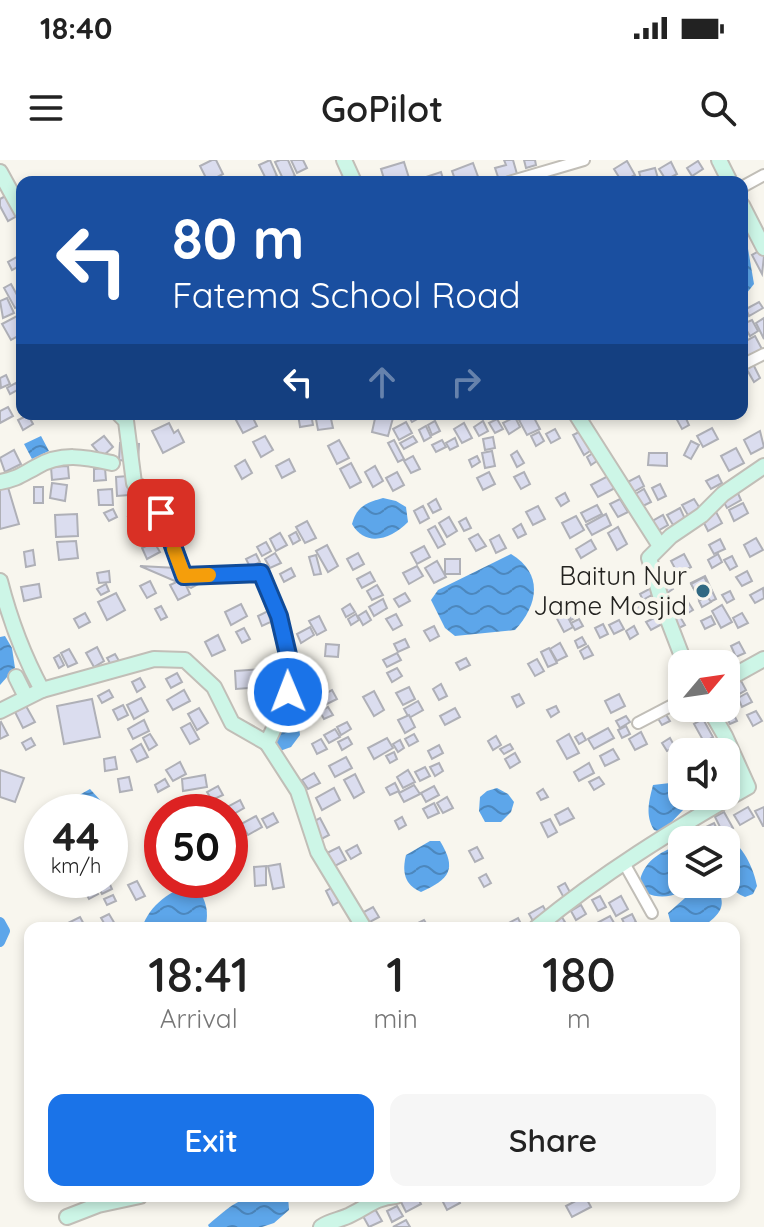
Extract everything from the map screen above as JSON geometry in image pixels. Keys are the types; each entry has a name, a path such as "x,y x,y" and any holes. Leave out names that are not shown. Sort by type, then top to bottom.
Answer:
{"street":[{"path":"529,176 584,160"},
{"path":"0,172 16,201"},
{"path":"748,217 764,248"},
{"path":"125,420 134,483 153,495 169,530 184,576 261,573 279,616 289,659 288,692 267,743"},
{"path":"580,420 660,546"},
{"path":"0,482 19,479 47,461 76,455 112,463"},
{"path":"680,650 649,558 723,494 764,466"},
{"path":"0,581 8,614 42,690"},
{"path":"0,711 42,690 154,659 185,660 214,687 232,723 267,743 298,791 318,852 360,922"},
{"path":"740,672 764,659"},
{"path":"16,677 26,697"},
{"path":"638,723 668,707"},
{"path":"543,922 573,897 624,863 748,787 717,722"},
{"path":"624,863 652,913"},
{"path":"67,1217 112,1202"},
{"path":"321,1227 350,1216 371,1202"}],"water":[{"path":"748,249 754,284 748,292"},
{"path":"41,436 49,451 32,459 24,444"},
{"path":"383,498 406,507 408,522 387,536 364,536 352,524 354,518 363,506"},
{"path":"511,554 522,562 533,580 533,600 523,620 515,630 455,636 445,628 431,600 438,590"},
{"path":"5,636 12,648 15,668 0,685 0,637"},
{"path":"287,709 298,718 300,735 291,747 280,751 266,731"},
{"path":"668,783 668,810 683,810 662,832 654,830 651,824 649,802 653,785"},
{"path":"497,788 514,802 511,812 501,822 485,822 479,811 480,797"},
{"path":"430,841 440,841 448,859 448,872 439,882 421,892 408,881 406,855"},
{"path":"740,849 751,867 757,886 753,894 745,897 740,894"},
{"path":"668,850 668,895 659,896 646,893 640,880 646,866"},
{"path":"203,898 206,922 144,922 162,900"},
{"path":"685,898 721,898 721,909 709,922 670,922 668,913"},
{"path":"288,1202 289,1210 274,1223 262,1227 209,1227 237,1203"}],"building":[{"path":"216,160 223,174 205,176 200,166"},
{"path":"270,160 277,176 264,176 259,165"},
{"path":"288,160 295,176 282,176 275,162"},
{"path":"291,160 303,160 307,168 297,173"},
{"path":"504,160 513,160 517,174 498,176 495,168 506,165"},
{"path":"524,160 535,160 536,165 526,168"},
{"path":"627,161 635,175 618,176 614,169"},
{"path":"698,161 703,169 692,176 687,168"},
{"path":"404,162 408,176 383,176 381,169"},
{"path":"671,162 677,174 663,176 659,169"},
{"path":"473,163 478,176 454,176 452,171"},
{"path":"655,168 657,176 640,176 639,172"},
{"path":"13,192 16,216 8,221 0,199"},
{"path":"761,250 764,256 762,274 752,255"},
{"path":"16,258 16,268 12,270 8,262"},
{"path":"11,284 16,293 16,307 15,308 4,288"},
{"path":"7,298 14,313 3,318 0,301"},
{"path":"759,302 763,308 749,316 748,308"},
{"path":"16,317 16,337 11,340 2,324"},
{"path":"764,318 764,339 756,323"},
{"path":"752,320 758,331 750,336 748,333 748,322"},
{"path":"755,336 763,351 749,358 748,340"},
{"path":"753,364 760,378 754,382 748,367"},
{"path":"6,375 10,384 1,388 0,378"},
{"path":"16,383 16,391 10,394 7,388"},
{"path":"8,407 13,416 0,423 0,411"},
{"path":"18,420 31,420 33,424 23,430"},
{"path":"236,420 254,420 257,426 243,433"},
{"path":"299,420 312,420 313,425 300,427"},
{"path":"316,420 331,420 333,428 318,430"},
{"path":"375,420 392,420 388,436 372,432"},
{"path":"498,420 503,429 495,433 489,423"},
{"path":"516,420 520,427 509,434 503,423"},
{"path":"519,420 535,420 540,429 527,435"},
{"path":"677,420 687,420 689,425 682,429"},
{"path":"435,421 440,431 432,435 428,425"},
{"path":"483,421 488,431 479,436 474,427"},
{"path":"406,422 412,433 399,440 393,429"},
{"path":"169,423 174,433 178,430 184,442 163,453 152,431"},
{"path":"464,423 472,438 462,443 454,429"},
{"path":"426,426 431,437 424,441 419,430"},
{"path":"712,428 718,439 703,447 697,436"},
{"path":"555,429 560,438 551,443 546,434"},
{"path":"583,430 593,449 584,455 573,435"},
{"path":"760,431 764,447 751,454 744,440"},
{"path":"539,432 544,441 536,446 531,436"},
{"path":"104,436 113,447 102,457 92,445"},
{"path":"265,436 273,450 261,457 253,442"},
{"path":"413,436 417,442 404,449 400,443"},
{"path":"493,437 495,448 485,450 483,439"},
{"path":"455,438 458,446 450,450 446,443"},
{"path":"339,440 349,458 337,464 328,446"},
{"path":"394,440 404,459 398,462 388,443"},
{"path":"442,440 446,447 436,452 432,445"},
{"path":"691,441 699,445 691,459 684,455"},
{"path":"120,443 139,444 138,462 119,460"},
{"path":"736,448 744,463 729,471 721,456"},
{"path":"14,450 21,464 5,472 0,458"},
{"path":"492,451 495,466 485,468 482,453"},
{"path":"517,451 524,463 517,467 511,455"},
{"path":"596,451 600,459 591,465 587,457"},
{"path":"649,453 667,453 667,466 648,465"},
{"path":"413,456 420,469 411,473 404,461"},
{"path":"477,456 480,462 472,467 469,460"},
{"path":"289,459 295,471 282,478 276,466"},
{"path":"245,460 252,473 242,479 235,466"},
{"path":"351,463 361,482 350,488 340,469"},
{"path":"68,466 69,478 52,480 51,467"},
{"path":"375,466 383,481 373,487 365,472"},
{"path":"105,468 106,480 94,481 94,469"},
{"path":"397,472 404,485 393,491 386,478"},
{"path":"489,472 495,484 483,490 477,478"},
{"path":"524,472 530,484 521,489 514,477"},
{"path":"718,475 722,483 711,489 706,481"},
{"path":"128,476 129,495 117,496 116,477"},
{"path":"608,476 615,488 598,497 591,485"},
{"path":"639,476 644,486 630,494 624,484"},
{"path":"52,483 67,485 65,501 50,498"},
{"path":"7,484 19,524 0,529 0,487"},
{"path":"660,484 666,496 658,500 652,488"},
{"path":"34,487 43,487 43,503 34,503"},
{"path":"112,489 113,505 99,505 98,490"},
{"path":"644,489 651,502 639,508 632,496"},
{"path":"736,489 741,500 727,508 721,497"},
{"path":"565,493 569,501 561,506 556,498"},
{"path":"436,499 441,509 433,513 428,504"},
{"path":"620,499 628,512 618,517 610,504"},
{"path":"694,499 701,510 689,517 682,505"},
{"path":"743,503 748,513 734,521 729,510"},
{"path":"597,505 602,514 586,522 581,513"},
{"path":"423,506 429,518 420,523 414,511"},
{"path":"538,506 545,519 533,525 526,512"},
{"path":"680,508 685,519 673,525 667,515"},
{"path":"113,509 117,517 109,521 104,513"},
{"path":"715,510 722,523 708,531 701,517"},
{"path":"138,512 141,519 132,524 128,517"},
{"path":"77,514 78,536 56,537 55,515"},
{"path":"606,514 611,525 592,535 586,525"},
{"path":"663,515 668,525 654,533 649,523"},
{"path":"576,516 584,530 570,538 562,523"},
{"path":"449,517 457,531 447,537 439,523"},
{"path":"466,518 471,528 464,531 459,522"},
{"path":"307,521 316,538 305,543 296,527"},
{"path":"521,524 526,534 518,538 513,529"},
{"path":"435,526 445,544 438,548 428,530"},
{"path":"144,527 148,534 142,537 138,530"},
{"path":"618,527 627,544 617,550 608,533"},
{"path":"296,532 300,540 293,544 289,536"},
{"path":"280,533 287,545 276,551 270,539"},
{"path":"478,534 486,546 476,551 469,539"},
{"path":"499,535 506,548 496,553 490,540"},
{"path":"756,538 763,550 750,557 744,545"},
{"path":"720,539 725,549 714,554 709,545"},
{"path":"591,540 596,549 581,558 576,549"},
{"path":"76,541 78,558 59,560 57,542"},
{"path":"154,542 160,552 147,559 142,548"},
{"path":"266,542 271,551 262,556 257,547"},
{"path":"327,545 338,566 328,572 316,551"},
{"path":"424,546 430,557 417,564 411,553"},
{"path":"33,550 35,565 26,567 24,552"},
{"path":"275,553 281,563 270,568 265,559"},
{"path":"358,553 364,564 353,570 347,559"},
{"path":"256,554 260,562 250,567 246,559"},
{"path":"684,554 691,567 678,574 671,561"},
{"path":"718,554 722,562 712,568 708,560"},
{"path":"316,555 321,574 314,575 309,557"},
{"path":"732,556 737,566 730,570 724,560"},
{"path":"445,559 460,559 460,574 445,574"},
{"path":"437,561 446,577 434,583 425,568"},
{"path":"140,566 195,569 202,582 191,588"},
{"path":"417,566 423,576 409,584 403,573"},
{"path":"291,568 295,576 284,582 280,574"},
{"path":"109,571 110,582 99,583 97,573"},
{"path":"747,571 752,581 742,586 736,577"},
{"path":"370,572 375,581 362,588 357,579"},
{"path":"666,576 673,589 667,593 659,579"},
{"name":"Baitun Nur Jame Mosjid","path":"705,576 716,599 702,606 691,583"},
{"name":"Baitun Nur Jame Mosjid","path":"704,577 712,591 699,598 691,584"},
{"path":"183,579 190,594 178,600 170,585"},
{"path":"150,581 156,593 147,598 140,586"},
{"path":"39,584 41,597 24,601 21,587"},
{"path":"106,584 109,591 101,595 97,589"},
{"path":"377,585 383,595 372,600 367,591"},
{"path":"651,588 654,594 643,600 640,594"},
{"path":"763,588 764,598 755,603 750,595"},
{"path":"730,591 734,599 727,603 722,595"},
{"path":"116,593 125,610 107,620 98,602"},
{"path":"405,593 410,601 399,607 394,599"},
{"path":"707,596 711,602 702,607 699,601"},
{"path":"629,598 632,604 624,608 620,603"},
{"path":"383,599 387,608 374,616 369,607"},
{"path":"646,602 650,611 640,616 636,608"},
{"path":"688,602 693,610 686,614 682,606"},
{"path":"241,604 247,616 231,625 225,612"},
{"path":"350,604 355,612 346,617 342,609"},
{"path":"722,605 732,622 721,628 712,611"},
{"path":"161,606 167,617 161,620 155,609"},
{"path":"575,607 580,615 571,620 567,611"},
{"path":"272,609 277,619 262,626 258,616"},
{"path":"564,610 573,627 564,632 555,615"},
{"path":"366,611 371,620 363,625 358,616"},
{"path":"85,613 90,622 79,628 74,619"},
{"path":"742,613 748,623 738,628 733,618"},
{"path":"356,614 359,620 351,625 348,619"},
{"path":"396,614 402,625 393,630 386,619"},
{"path":"660,615 664,623 651,630 646,622"},
{"path":"679,615 685,625 677,629 671,619"},
{"path":"319,616 326,630 317,635 309,621"},
{"path":"711,616 715,624 705,629 701,621"},
{"path":"579,619 583,626 575,630 571,623"},
{"path":"619,620 624,629 614,634 609,625"},
{"path":"603,624 608,634 600,638 595,628"},
{"path":"434,626 439,636 430,641 424,631"},
{"path":"634,626 638,634 630,639 626,631"},
{"path":"310,627 314,635 301,643 297,634"},
{"path":"244,628 250,639 242,643 236,632"},
{"path":"218,635 225,650 212,656 205,642"},
{"path":"582,637 586,644 578,648 575,641"},
{"path":"405,639 409,647 398,652 394,644"},
{"path":"739,642 745,653 740,655 740,650 733,650 731,646"},
{"path":"560,643 567,656 557,661 550,649"},
{"path":"326,644 339,645 338,657 325,656"},
{"path":"588,646 593,655 584,659 580,651"},
{"path":"97,647 104,661 94,667 86,653"},
{"path":"549,648 557,663 548,667 541,652"},
{"path":"69,649 77,663 68,667 61,653"},
{"path":"397,653 401,660 387,667 383,660"},
{"path":"115,654 122,666 114,670 107,658"},
{"path":"59,655 64,665 59,668 54,658"},
{"path":"466,658 470,665 460,670 456,663"},
{"path":"537,659 544,671 535,676 528,664"},
{"path":"397,668 402,676 392,682 387,673"},
{"path":"262,669 263,687 236,689 235,671"},
{"path":"177,673 182,682 171,688 166,679"},
{"path":"140,678 145,687 137,692 132,682"},
{"path":"740,679 746,690 740,694"},
{"path":"441,684 447,696 439,700 433,689"},
{"path":"409,687 415,699 403,705 396,693"},
{"path":"109,690 113,697 102,703 98,696"},
{"path":"184,690 190,701 173,710 167,700"},
{"path":"332,690 337,699 319,708 315,699"},
{"path":"374,691 384,710 374,716 363,697"},
{"path":"747,693 752,702 742,707 740,697"},
{"path":"519,694 524,703 517,707 512,697"},
{"path":"619,694 625,706 611,713 605,701"},
{"path":"141,698 148,711 134,719 127,705"},
{"path":"92,699 100,737 64,744 57,706"},
{"path":"308,700 314,710 305,715 300,705"},
{"path":"418,701 423,710 409,718 404,709"},
{"path":"123,705 128,715 118,720 113,710"},
{"path":"26,706 35,722 23,728 15,712"},
{"path":"556,706 559,712 551,717 547,710"},
{"path":"328,707 333,715 324,719 320,712"},
{"path":"199,708 208,723 197,730 188,714"},
{"path":"455,708 460,717 445,725 440,716"},
{"path":"756,711 762,721 753,726 747,715"},
{"path":"665,713 668,722 662,725 657,717"},
{"path":"409,715 415,727 405,733 398,720"},
{"path":"626,716 630,722 620,728 616,721"},
{"path":"144,720 149,731 133,739 128,729"},
{"path":"347,722 351,729 341,735 337,727"},
{"path":"705,722 713,737 702,738 694,724"},
{"path":"0,723 8,735 0,739"},
{"path":"190,723 199,739 190,744 181,728"},
{"path":"626,726 630,734 622,738 618,730"},
{"path":"608,728 614,738 594,749 588,739"},
{"path":"335,729 340,737 329,743 324,735"},
{"path":"641,732 647,744 635,750 629,739"},
{"path":"582,733 586,740 579,744 575,737"},
{"path":"150,734 157,745 149,750 143,738"},
{"path":"414,734 418,741 409,746 405,739"},
{"path":"569,734 579,753 567,759 557,741"},
{"path":"496,736 501,745 493,750 488,741"},
{"path":"348,737 352,744 342,750 338,742"},
{"path":"31,738 35,745 26,750 22,743"},
{"path":"387,738 393,748 374,759 368,748"},
{"path":"321,739 327,749 317,754 312,744"},
{"path":"400,740 404,748 398,752 393,744"},
{"path":"141,744 148,757 137,762 131,750"},
{"path":"510,744 513,749 504,754 500,749"},
{"path":"439,745 443,753 432,759 428,751"},
{"path":"613,749 619,759 605,766 600,756"},
{"path":"394,752 397,759 390,763 386,756"},
{"path":"515,753 520,762 510,768 505,759"},
{"path":"115,757 117,769 105,771 104,759"},
{"path":"346,757 352,768 335,777 329,766"},
{"path":"180,762 186,774 173,781 166,770"},
{"path":"439,763 443,771 435,776 430,767"},
{"path":"589,763 594,773 579,781 574,772"},
{"path":"425,767 430,776 420,781 415,772"},
{"path":"0,770 24,778 15,802 0,797"},
{"path":"408,770 415,782 403,788 397,777"},
{"path":"314,773 320,783 308,789 302,780"},
{"path":"355,774 364,792 354,798 344,780"},
{"path":"205,775 207,787 183,791 182,779"},
{"path":"129,777 132,790 120,792 118,779"},
{"path":"599,777 604,784 594,790 589,782"},
{"path":"165,779 169,786 158,792 155,785"},
{"path":"395,783 399,791 390,795 386,788"},
{"path":"414,785 420,794 404,802 399,793"},
{"path":"218,786 222,794 208,794"},
{"path":"434,786 439,795 426,802 421,793"},
{"path":"334,788 340,800 322,810 316,798"},
{"path":"543,789 548,797 541,800 537,793"},
{"path":"447,797 453,808 443,813 437,803"},
{"path":"434,803 439,813 428,818 423,809"},
{"path":"748,807 754,817 740,825 734,815"},
{"path":"764,807 764,826 763,826 755,811"},
{"path":"568,808 574,818 560,825 555,815"},
{"path":"724,812 732,826 720,826 715,817"},
{"path":"273,813 278,822 267,828 262,819"},
{"path":"256,816 262,827 248,835 248,820"},
{"path":"402,817 406,825 399,829 395,821"},
{"path":"320,818 329,835 314,843 305,826"},
{"path":"550,819 557,832 548,837 541,823"},
{"path":"357,845 361,853 351,859 346,851"},
{"path":"339,847 346,860 335,866 327,853"},
{"path":"477,847 483,858 475,862 469,851"},
{"path":"280,864 284,887 273,889 268,866"},
{"path":"266,866 266,885 255,886 254,867"},
{"path":"486,874 491,883 484,887 479,878"},
{"path":"137,881 144,896 136,900 128,885"},
{"path":"565,883 571,894 564,898 558,887"},
{"path":"335,886 342,900 333,905 326,891"},
{"path":"600,896 606,907 598,911 592,900"},
{"path":"621,896 628,909 616,916 609,903"},
{"path":"114,898 116,901 107,905 104,899"},
{"path":"581,905 586,914 576,920 571,911"},
{"path":"543,906 548,915 533,922 529,914"},
{"path":"373,907 379,917 367,922 362,913"},
{"path":"109,914 114,922 103,922 101,918"},
{"path":"560,914 565,922 549,922"},
{"path":"632,914 636,922 624,922 622,919"},
{"path":"610,916 614,922 599,922"},
{"path":"401,1202 420,1202 421,1204 406,1212"},
{"path":"443,1202 460,1202 460,1203 447,1210"},
{"path":"574,1202 588,1202 591,1207 572,1217 566,1206"},
{"path":"397,1206 403,1216 392,1222 387,1211"},
{"path":"375,1209 382,1221 369,1227 363,1216"},
{"path":"406,1220 410,1227 393,1227"}],"waterway":[{"path":"0,922 5,931 0,942"}],"slow traffic":[{"path":"174,549 184,576 209,575"}],"place":[{"name":"Baitun Nur Jame Mosjid","path":"703,591"}],"route":[{"path":"161,513 184,576 261,573 279,616 289,659 288,692"}]}
